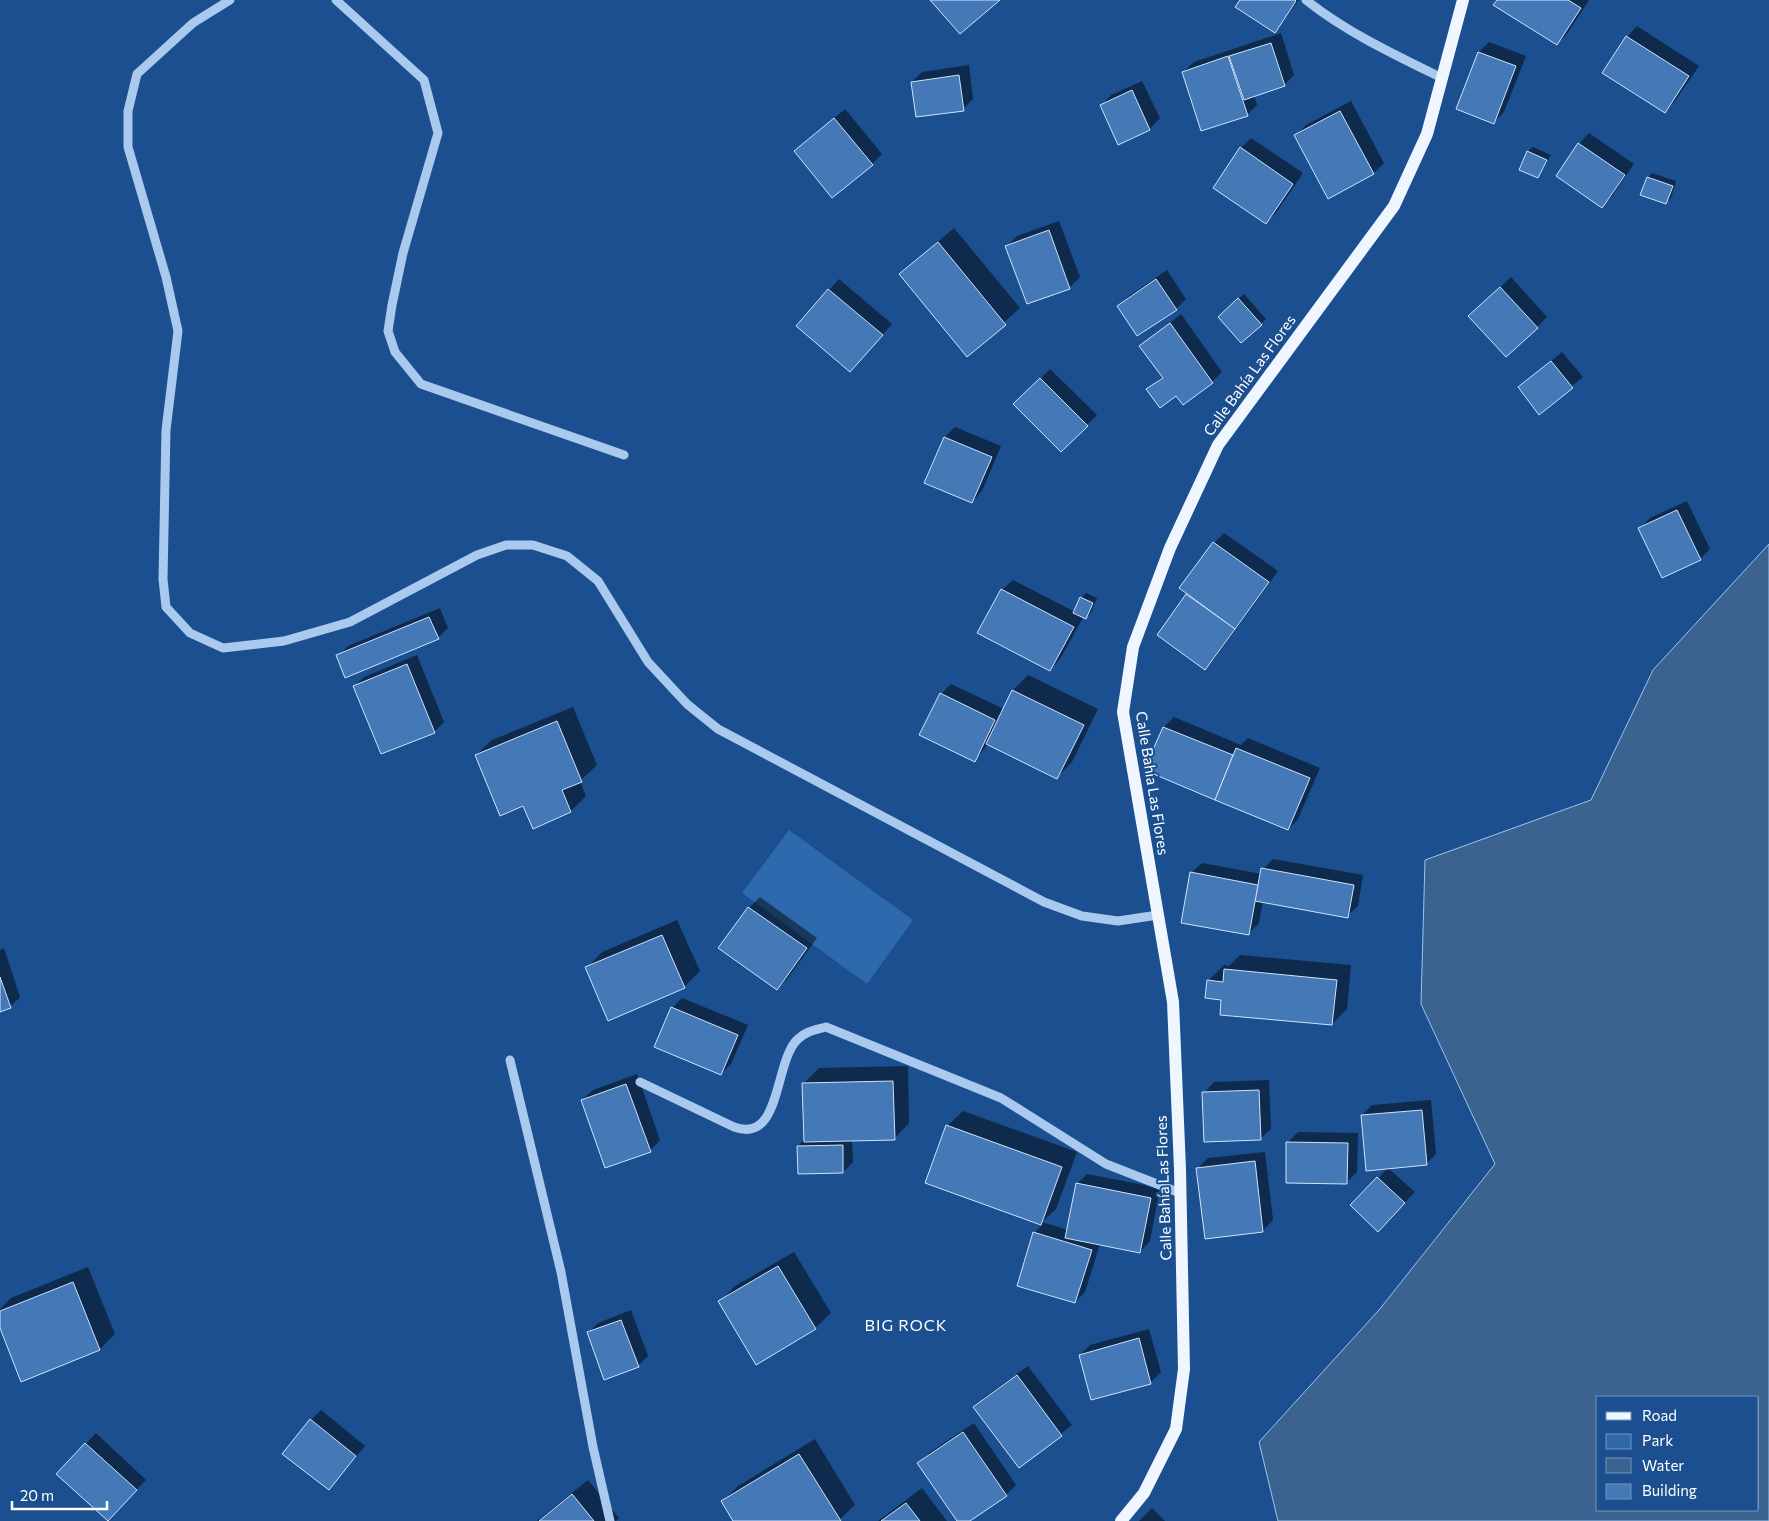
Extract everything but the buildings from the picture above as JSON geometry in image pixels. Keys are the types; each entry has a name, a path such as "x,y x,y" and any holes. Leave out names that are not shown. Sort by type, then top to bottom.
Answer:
{"main road":[{"name":"Calle Bahía Las Flores","path":"1121,1521 1144,1493 1176,1429 1184,1369 1173,1002 1124,712 1133,647 1170,548 1218,445 1394,206 1427,134 1463,0"}],"street":[{"path":"230,0 193,23 137,74 128,111 128,148 166,276 178,331 166,430 163,579 166,607 190,633 223,648 284,641 350,622 477,555 506,545 533,545 567,556 598,581 648,662 687,704 718,729 1044,902 1082,916 1118,921 1158,915"},
{"path":"336,0 424,80 438,133 404,253 392,305 388,331 395,352 421,384 624,455"},
{"path":"1306,0 1321,13 1395,55 1442,78"},
{"path":"640,1082 734,1128 742,1131 756,1128 768,1118 789,1050 798,1038 810,1031 826,1027 1001,1098 1106,1164 1180,1193"},
{"path":"510,1060 561,1272 593,1447 610,1521"}],"green space":[{"path":"789,830 913,920 867,984 742,893"}],"water":[{"path":"1769,544 1769,1521 1278,1521 1259,1442 1379,1310 1495,1164 1421,1004 1425,860 1591,800 1653,670"}],"district":[{"name":"BIG ROCK","path":"906,1324"}]}
